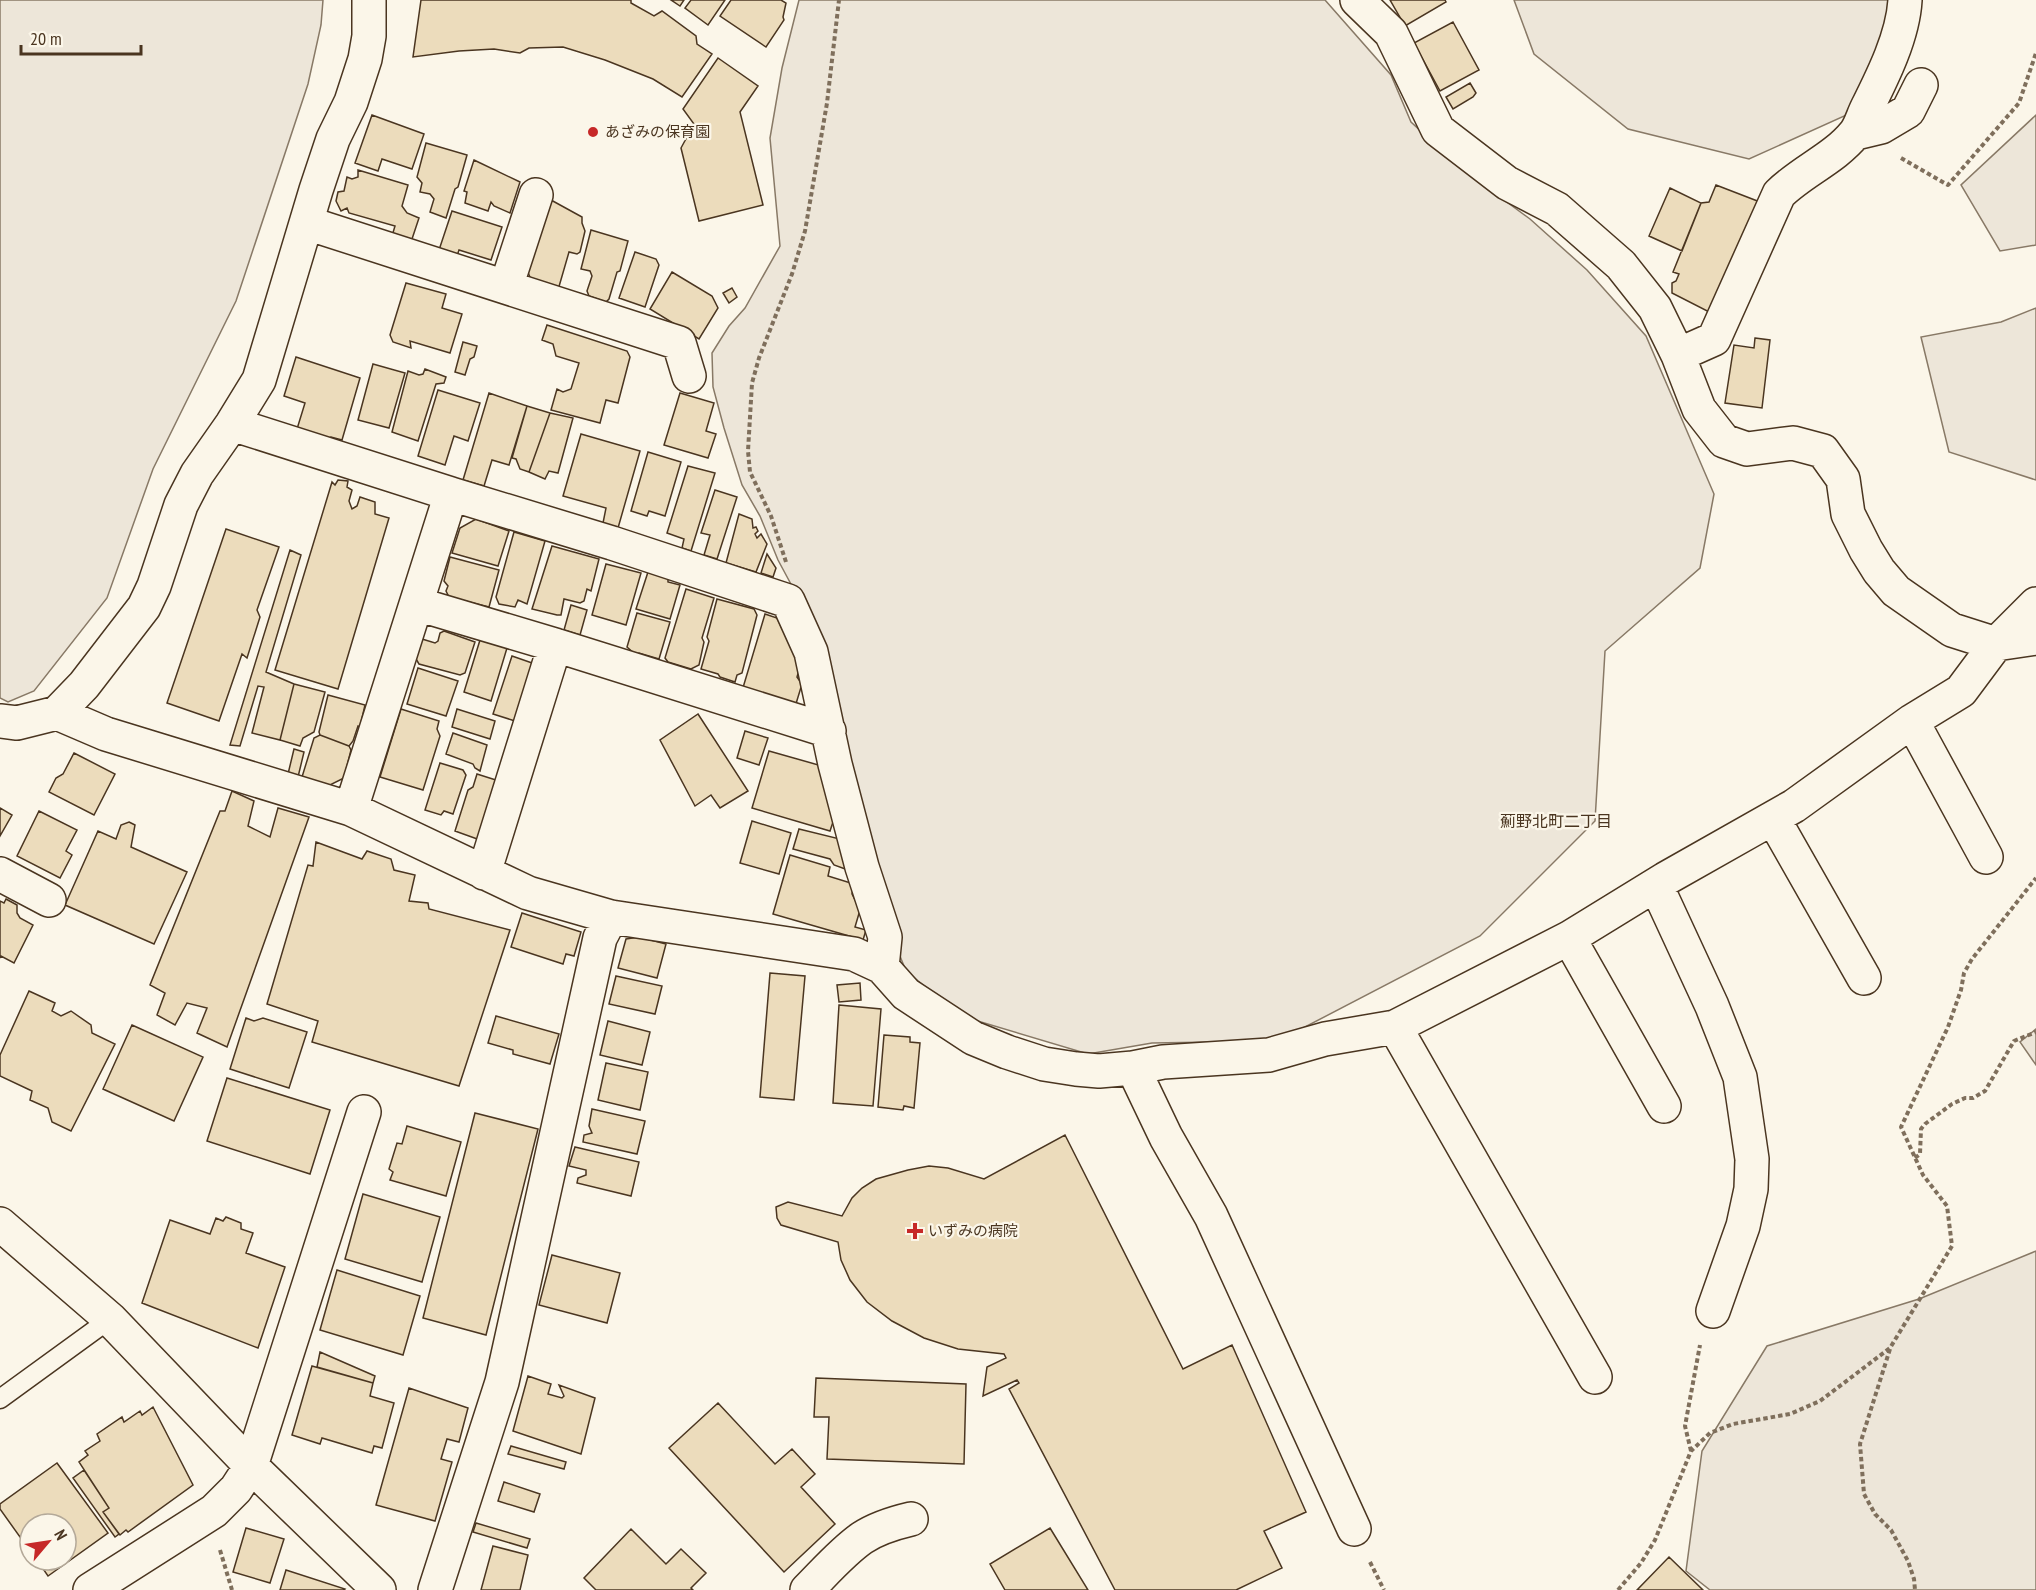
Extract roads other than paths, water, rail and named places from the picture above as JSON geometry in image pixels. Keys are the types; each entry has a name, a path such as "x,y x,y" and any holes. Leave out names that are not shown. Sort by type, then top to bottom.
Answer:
{"street":[{"path":"0,721 17,723 57,713 84,685 144,607 154,586 181,505 197,474 259,380 333,138 351,102 365,59 369,36 369,0"},
{"path":"1357,0 1391,33 1438,130 1507,183 1557,209 1621,265 1655,308 1678,355 1699,409 1724,441 1747,449 1793,442 1823,451 1843,479 1848,514 1866,550 1896,591 1952,630 1996,644 2036,638"},
{"path":"1678,355 1714,339 1779,194 1793,180 1833,153 1856,133 1883,79 1905,12 1906,1"},
{"path":"1856,133 1881,127 1908,111 1921,85"},
{"path":"506,286 536,195"},
{"path":"307,223 679,343 688,376"},
{"path":"232,424 789,601 811,652 835,764 862,867 885,937 882,967"},
{"path":"351,809 452,494"},
{"path":"417,604 829,731"},
{"path":"57,713 106,734 351,809 528,893 611,917 854,954 882,967 906,994 972,1038 1007,1053 1044,1064 1099,1071 1163,1062 1269,1054 1325,1039 1395,1027 1569,938 1794,806 1912,721 1961,691 1996,644 2036,604"},
{"path":"484,873 555,645"},
{"path":"1912,721 1986,857"},
{"path":"1773,818 1864,978"},
{"path":"0,874 49,900"},
{"path":"1656,885 1712,1006 1740,1077 1752,1159 1751,1189 1743,1226 1713,1311"},
{"path":"435,1590 502,1382 600,938 611,917"},
{"path":"1569,938 1664,1106"},
{"path":"1395,1027 1595,1377"},
{"path":"1133,1068 1166,1137 1211,1216 1354,1529"},
{"path":"90,1590 214,1511 236,1489 251,1466 364,1113"},
{"path":"0,1224 110,1318 251,1466 379,1590"},
{"path":"807,1590 863,1537 888,1525 911,1519"}],"lane":[{"path":"0,1399 110,1318"}],"place":[{"name":"あざみの保育園","path":"593,132"},
{"name":"いずみの病院","path":"915,1231"}],"district":[{"name":"薊野北町二丁目","path":"1556,821"}]}
